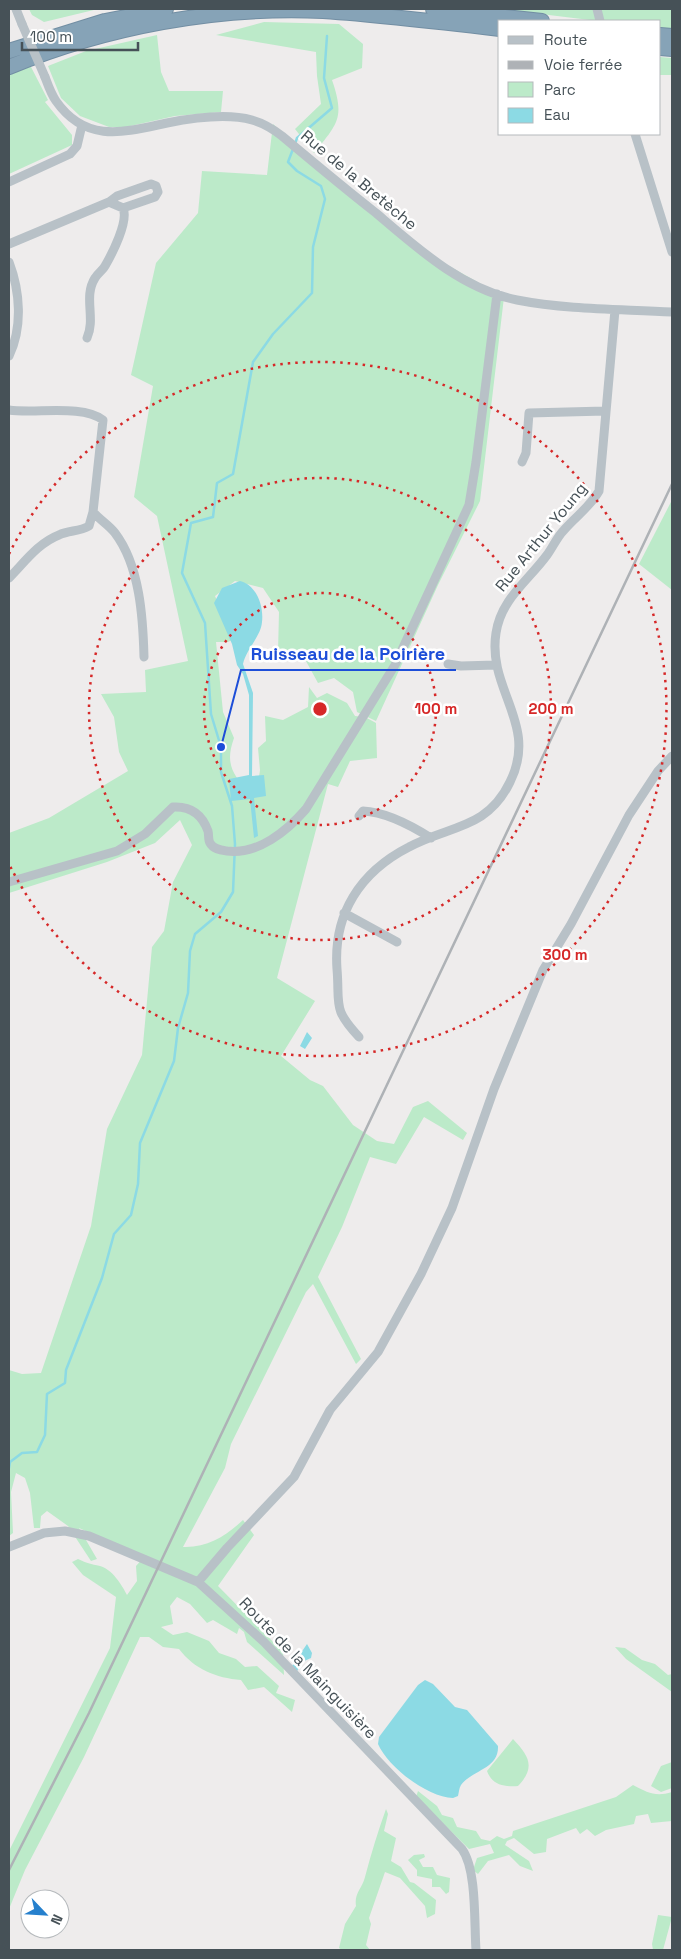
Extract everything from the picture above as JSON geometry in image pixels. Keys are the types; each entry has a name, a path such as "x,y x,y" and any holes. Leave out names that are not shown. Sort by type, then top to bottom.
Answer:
{"highway":[{"path":"9,51 105,21 166,9"},
{"path":"434,9 533,20"},
{"path":"9,67 50,51 141,26 243,13 323,12 498,29"}],"street":[{"name":"Rue de la Bretèche","path":"16,9 55,101 82,125 112,134 170,123 236,117 263,124 290,142 431,259 497,294 517,300 615,310 672,312"},
{"path":"9,182 70,154 77,146 82,125"},
{"path":"635,135 672,252"},
{"path":"9,244 109,202 117,196 151,184 156,186 158,192 155,197 123,208 109,202"},
{"path":"87,338 90,323 88,297 95,278 105,267 123,226 125,219 123,208"},
{"path":"9,262 18,297 16,334 9,356"},
{"path":"9,882 117,851 145,834 156,821 173,807 186,806 198,815 207,830 210,843 218,850 233,852 259,846 279,835 306,809 364,719 399,657 469,505 497,294"},
{"name":"Rue Arthur Young","path":"360,1038 337,1006 336,955 344,913 362,884 383,863 410,846 474,822 486,815 502,799 516,770 520,737 496,665 496,631 502,612 511,596 547,555 564,529 593,502 599,491 615,310"},
{"path":"9,410 84,412 96,415 103,420 93,512 89,526 80,531 61,534 48,541 9,578"},
{"path":"522,462 526,453 529,413 605,411"},
{"path":"93,512 116,534 132,570 140,593 144,657"},
{"path":"448,664 461,666 496,665"},
{"path":"198,1582 227,1548 294,1477 330,1410 378,1352 421,1274 452,1208 494,1089 543,970 571,924 629,814 658,772 672,756"},
{"path":"359,816 363,811 372,811 418,830 431,838"},
{"path":"344,913 397,942"},
{"name":"Route de la Mainguisière","path":"9,1547 44,1533 65,1530 89,1536 198,1582 264,1642 462,1849 467,1856 471,1872 476,1950"}],"green space":[{"path":"29,9 98,9 44,22 32,15"},
{"path":"499,9 672,9 672,31 661,29 661,20 590,20"},
{"path":"264,22 339,24 363,44 362,68 332,80 338,103 337,120 334,127 314,153 295,129 321,104 316,52 216,35"},
{"path":"157,35 161,72 169,91 223,91 221,112 175,116 126,127 109,127 80,116 61,98 48,66 86,51"},
{"path":"661,57 672,58 672,75 661,75"},
{"path":"30,65 48,100 45,102 72,135 72,145 9,174 9,75"},
{"path":"273,124 334,179 442,262 504,297 480,501 438,585 376,721 357,712 353,692 334,678 318,683 301,652 284,662 278,652 279,612 263,588 235,581 215,596 228,626 236,638 228,642 216,642 223,712 234,738 230,761 234,773 248,792 257,791 260,770 258,748 266,741 265,716 283,720 308,707 309,687 317,698 327,693 347,703 355,716 365,717 376,723 377,758 350,761 338,787 328,784 277,978 315,1001 281,1056 310,1080 323,1086 353,1125 377,1141 394,1144 413,1107 428,1101 467,1133 463,1140 424,1117 396,1164 370,1157 342,1227 318,1277 361,1359 356,1364 313,1284 306,1292 231,1444 225,1468 183,1547 192,1547 216,1540 243,1520 254,1535 218,1586 283,1652 284,1675 247,1642 244,1632 239,1628 237,1634 213,1620 207,1623 190,1604 177,1597 170,1606 173,1624 161,1627 173,1635 187,1632 209,1641 219,1653 236,1659 245,1667 257,1666 279,1686 276,1693 295,1700 292,1712 264,1687 248,1690 241,1680 214,1675 199,1667 179,1649 163,1647 149,1637 140,1637 84,1757 25,1870 9,1909 9,1851 110,1648 116,1597 83,1575 72,1562 78,1559 109,1570 127,1595 137,1581 136,1566 144,1557 79,1528 97,1559 91,1561 68,1526 47,1511 41,1516 40,1528 34,1528 30,1493 25,1478 16,1473 11,1492 13,1533 9,1536 9,1370 22,1374 41,1373 91,1226 107,1129 142,1055 152,947 164,931 173,882 192,845 180,820 155,843 107,862 9,893 9,833 49,818 128,771 119,752 114,717 101,694 146,692 145,670 188,661 157,516 134,497 153,386 131,375 156,263 198,213 202,171 267,175"},
{"path":"672,500 672,590 639,564"},
{"path":"615,1647 625,1648 642,1660 655,1664 668,1675 672,1674 672,1692 626,1659"},
{"path":"513,1739 526,1756 529,1767 524,1779 518,1786 508,1786 495,1782 487,1771"},
{"path":"672,1762 672,1788 661,1792 651,1786 661,1766"},
{"path":"633,1785 652,1793 672,1792 672,1821 651,1823 648,1814 636,1816 634,1824 606,1830 595,1836 587,1829 580,1834 576,1828 547,1839 546,1852 534,1854 514,1838 507,1841 505,1845 529,1861 533,1871 520,1866 509,1855 488,1861 478,1874 473,1870 477,1858 494,1853 490,1844 469,1849 416,1797 418,1791 437,1806 442,1815 453,1818 457,1827 476,1831 481,1839 490,1841 497,1836 504,1839 512,1836 513,1831 616,1797"},
{"path":"386,1809 388,1814 384,1831 396,1838 391,1861 401,1867 410,1882 436,1900 435,1914 427,1918 425,1906 400,1878 385,1872 369,1918 371,1924 366,1945 370,1950 342,1950 339,1948 345,1924 356,1906 357,1894 364,1881"},
{"path":"424,1854 425,1857 419,1860 423,1867 433,1867 437,1875 450,1878 449,1892 446,1894 440,1887 432,1887 432,1879 417,1876 417,1870 408,1860 414,1855"},
{"path":"658,1915 672,1917 663,1950 653,1950 652,1944"}],"water":[{"path":"240,581 246,583 255,591 262,609 262,622 259,633 243,664 253,693 252,776 264,775 266,796 254,798 258,836 254,838 250,799 231,801 229,779 249,775 249,695 243,674 237,665 232,644 214,603 222,588"},
{"path":"307,1032 312,1038 305,1049 300,1046"},
{"path":"307,1644 312,1653 311,1658 302,1662 295,1675 292,1666"},
{"path":"425,1680 433,1684 455,1707 467,1710 498,1746 494,1760 466,1780 460,1786 458,1796 453,1798 420,1787 390,1762 378,1744 379,1737 418,1685"}],"waterway":[{"path":"295,144 297,138 332,108 324,78 327,36"},
{"path":"9,1468 10,1462 22,1453 37,1452 45,1435 47,1394 65,1383 66,1370 102,1278 114,1234 131,1215 138,1184 140,1143 174,1061 178,1028 188,993 190,951 195,934 221,912 233,892 235,844 232,806 221,772 221,747 211,714 205,623 182,573 191,523 213,517 217,483 233,474 253,362 273,334 312,293 313,247 325,199 321,186 297,171 288,162 293,149"}],"railway":[{"path":"9,1870 89,1713 672,484"}],"place":[{"name":"Ruisseau de la Poirière","path":"221,747"}]}
